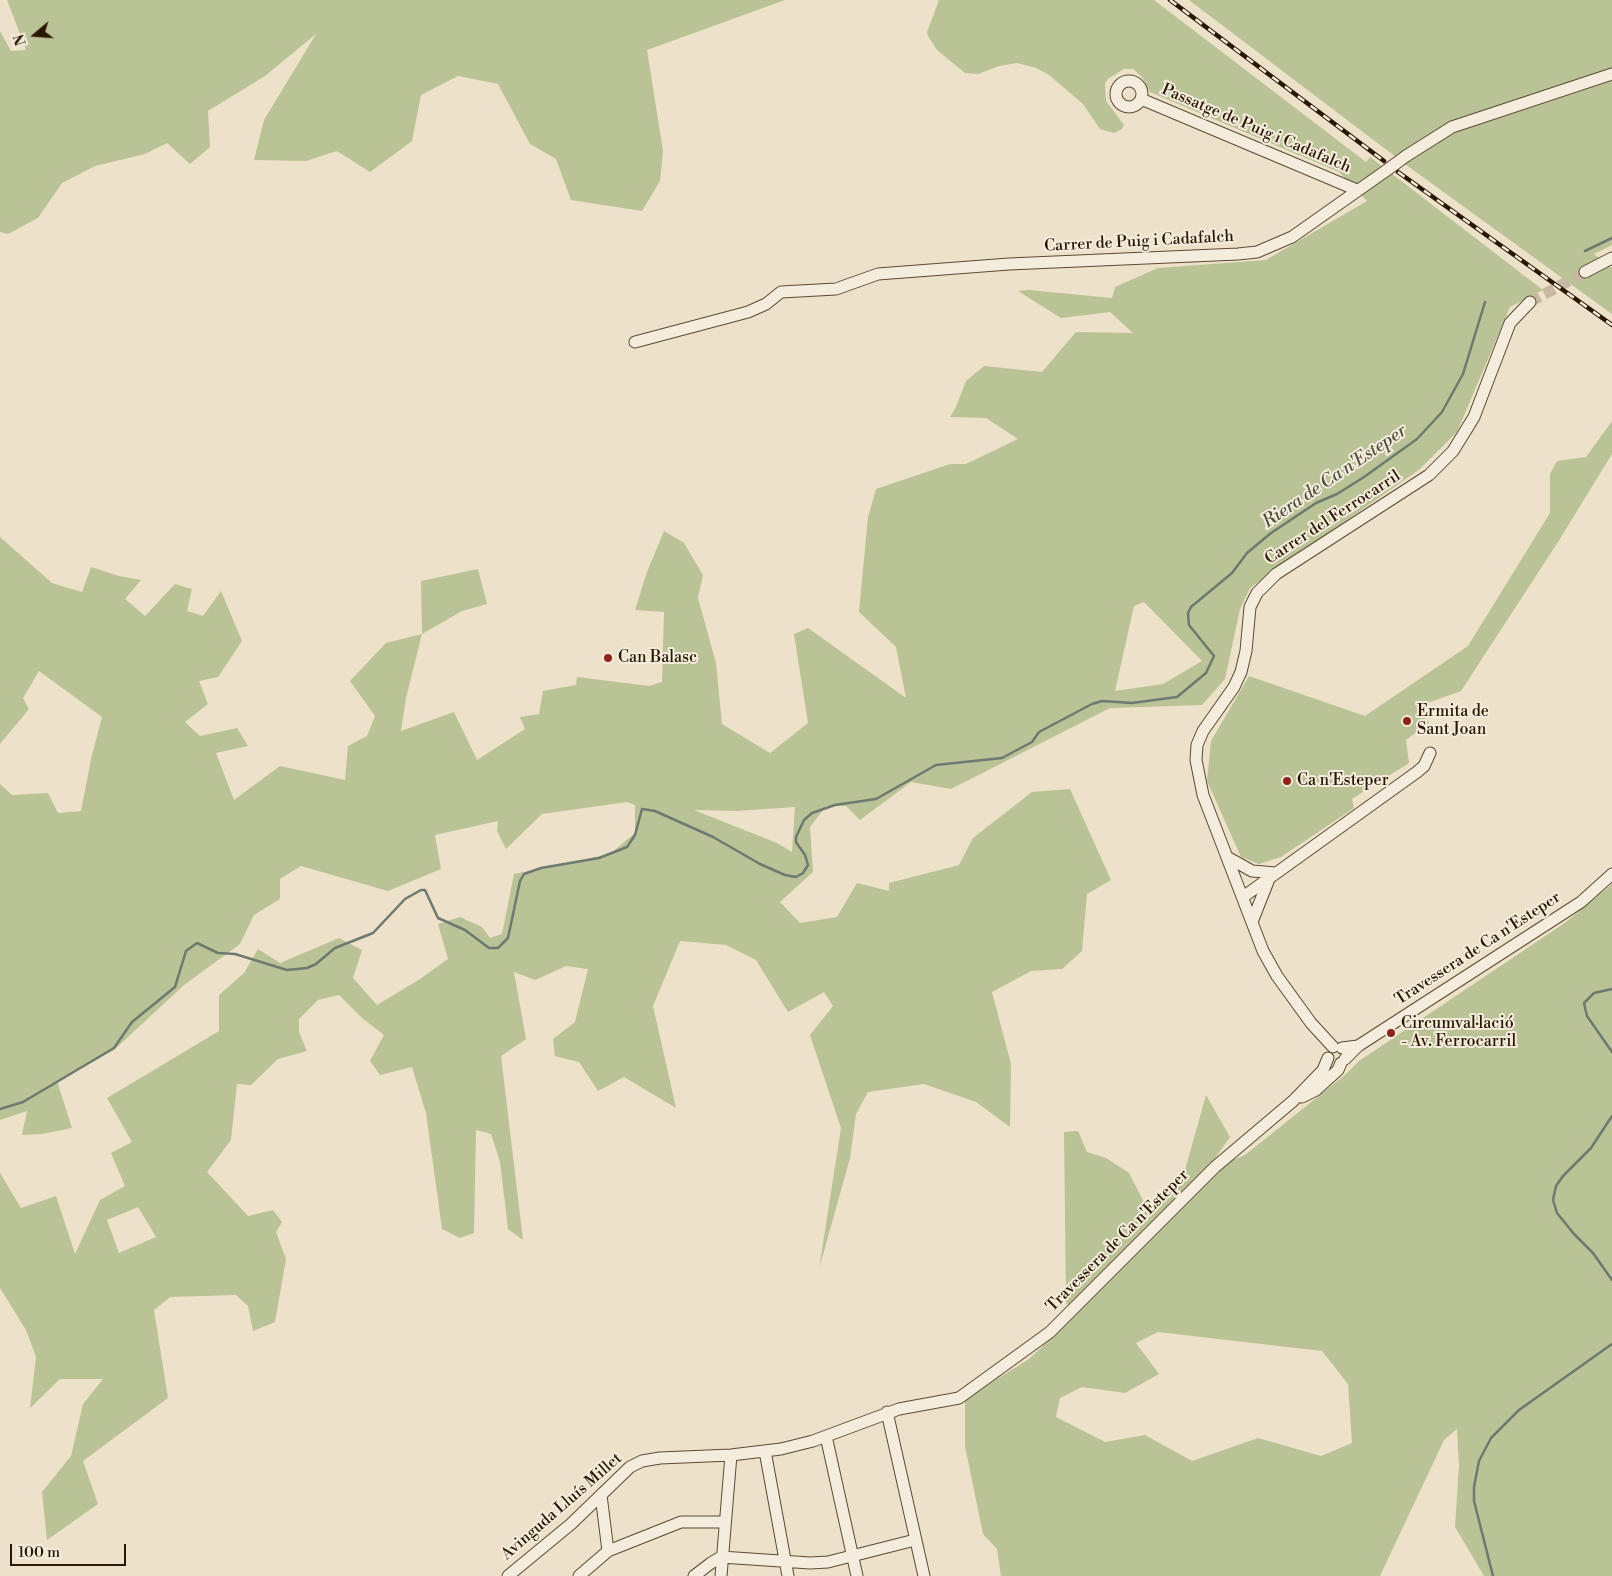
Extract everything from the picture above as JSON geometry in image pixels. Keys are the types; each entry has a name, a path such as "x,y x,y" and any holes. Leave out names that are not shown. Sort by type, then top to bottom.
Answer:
{"street":[{"name":"Carrer de Puig i Cadafalch","path":"635,342 748,312 766,304 781,292 836,289 878,274 1009,264 1257,252 1292,237 1406,156 1452,127 1612,74"},
{"name":"Passatge de Puig i Cadafalch","path":"1141,99 1357,190"},
{"path":"1586,272 1612,258"},
{"name":"Carrer del Ferrocarril","path":"1336,1055 1277,976 1263,951 1203,795 1196,760 1197,745 1203,731 1234,687 1241,672 1246,651 1250,607 1257,593 1276,574 1429,475 1453,451 1474,417 1510,323 1530,302"},
{"path":"1242,894 1417,772 1424,766 1430,753"},
{"path":"1227,857 1252,870 1271,874"},
{"path":"1252,922 1271,874"},
{"name":"Travessera de Ca n'Esteper","path":"959,1398 1050,1332 1215,1166 1294,1101 1316,1090 1338,1070 1336,1055 1358,1046 1581,902 1612,874"},
{"name":"Avinguda Lluís Millet","path":"508,1576 571,1524 630,1467 642,1461 660,1458 731,1455 800,1445 887,1412 959,1398"},
{"path":"887,1412 924,1576"},
{"path":"826,1436 857,1576"},
{"path":"765,1451 788,1576"},
{"path":"721,1576 721,1557 731,1455"},
{"path":"601,1494 608,1551"},
{"path":"579,1576 608,1551 681,1522 725,1522"},
{"path":"694,1576 721,1557 810,1563 852,1557 915,1540"}],"green space":[{"path":"7,0 785,0 647,50 663,151 660,181 642,211 571,200 556,159 530,144 498,84 458,76 421,95 412,141 370,172 337,151 306,161 254,160 264,120 316,34 265,76 208,111 210,147 190,164 167,143 145,154 95,166 62,183 38,218 8,234 0,232 0,31 11,51 26,50"},
{"path":"939,0 1154,0 1366,162 1370,157 1543,290 1510,307 1457,432 1420,469 1250,588 1240,609 1225,679 1202,705 1110,708 951,789 911,782 860,820 846,806 826,806 810,827 813,872 780,902 800,923 837,917 857,883 889,891 889,883 959,865 973,838 1032,792 1070,789 1111,880 1087,894 1082,951 1062,969 1031,971 992,992 1011,1064 1010,1127 976,1102 924,1084 868,1092 856,1114 850,1158 819,1269 841,1128 810,1035 833,1006 824,992 788,1012 756,960 726,945 680,941 653,1006 676,1108 624,1077 598,1091 579,1062 555,1056 553,1039 575,1022 588,969 566,966 535,980 514,972 526,1039 501,1056 523,1240 508,1229 500,1162 491,1134 476,1130 474,1233 460,1238 442,1229 426,1113 412,1067 380,1075 370,1061 384,1035 362,1018 339,995 318,1000 299,1019 299,1032 307,1051 278,1059 251,1085 237,1084 231,1140 207,1172 248,1216 273,1210 282,1222 276,1232 286,1259 275,1322 253,1331 248,1306 236,1295 170,1297 154,1310 168,1398 83,1461 98,1504 47,1540 42,1492 71,1456 83,1404 103,1379 60,1379 30,1408 36,1357 26,1330 0,1288 0,1173 21,1208 56,1196 75,1254 100,1200 125,1186 111,1153 132,1142 107,1098 219,1031 219,995 244,973 258,949 280,963 339,938 362,950 353,978 377,1005 420,979 448,959 438,924 460,917 482,927 490,938 502,934 514,874 610,854 635,833 635,805 627,802 542,814 506,849 497,831 498,821 435,835 441,869 388,891 301,866 280,879 280,899 254,915 240,944 184,985 114,1050 57,1081 72,1128 42,1134 22,1135 27,1111 0,1120 0,784 12,795 48,793 58,813 81,811 91,759 102,717 39,671 23,698 29,709 0,744 0,537 52,583 82,592 91,567 119,576 141,580 125,599 145,616 175,584 192,589 187,611 203,616 221,591 242,641 218,677 199,681 208,704 185,722 200,736 237,728 248,746 216,753 234,800 280,766 345,780 348,746 367,736 375,716 350,681 386,643 422,634 406,698 401,731 454,712 477,760 525,729 520,717 539,714 543,691 576,685 577,677 649,686 662,682 664,612 635,610 647,572 664,531 684,543 703,575 698,598 716,663 722,724 770,753 808,723 794,634 808,628 906,698 896,647 859,612 868,517 876,489 950,464 966,464 1018,439 986,418 950,417 966,381 984,366 1042,372 1076,332 1133,333 1110,312 1061,318 1018,291 1029,290 1112,298 1115,287 1158,268 1266,260 1367,201 1339,172 1150,92 1142,77 1133,69 1124,69 1105,83 1106,101 1124,125 1122,129 1114,133 1100,129 1083,104 1049,75 1036,68 1017,63 999,66 978,74 965,73 937,50 928,36 927,32","holes":["1144,602 1202,661 1163,684 1115,691 1134,606","795,807 792,852 777,843 694,810 737,811","138,1207 156,1237 119,1253 107,1220"]},
{"path":"1189,0 1612,0 1612,245 1594,254 1612,268 1612,314 1409,167"},
{"path":"1612,421 1612,454 1558,542 1461,691 1416,707 1429,723 1406,740 1409,763 1352,799 1354,808 1281,857 1259,864 1241,857 1207,781 1211,741 1249,676 1365,716 1468,646 1550,513 1550,474 1557,461 1586,457"},
{"path":"478,569 487,604 462,611 422,634 421,581"},
{"path":"1612,884 1612,1576 1484,1576 1455,1527 1459,1465 1457,1429 1444,1440 1380,1576 1001,1576 997,1549 983,1534 965,1446 965,1399 1029,1359 1078,1313 1066,1303 1064,1132 1078,1131 1087,1152 1106,1158 1129,1173 1150,1214 1182,1181 1206,1095 1230,1137 1206,1171 1245,1155 1345,1075 1359,1061 1566,922","holes":["1158,1332 1322,1351 1348,1384 1352,1443 1321,1456 1258,1438 1192,1461 1145,1435 1105,1442 1056,1417 1060,1398 1082,1387 1125,1393 1159,1374 1136,1343"]}],"waterway":[{"name":"Riera de Ca n'Esteper","path":"1585,251 1612,238"},
{"name":"Riera de Ca n'Esteper","path":"0,1109 23,1102 114,1048 132,1022 175,987 186,951 197,943 218,953 235,954 287,970 307,968 316,964 335,948 373,933 405,899 421,890 425,890 438,918 465,930 489,948 498,948 508,938 520,881 524,874 541,868 599,858 627,847 635,835 642,809 655,811 713,837 760,864 785,875 796,877 803,873 808,865 805,855 796,842 796,837 804,820 812,813 835,805 876,799 936,765 1002,758 1032,742 1039,732 1092,704 1102,701 1132,703 1177,697 1206,673 1214,656 1189,625 1188,613 1191,607 1232,573 1247,553 1271,533 1316,503 1337,494 1364,477 1417,439 1442,412 1463,374 1485,302"},
{"path":"1612,989 1594,993 1584,1003 1587,1016 1612,1052"},
{"path":"1612,1116 1591,1148 1563,1176 1556,1186 1553,1200 1557,1213 1593,1253 1612,1280"},
{"path":"1493,1576 1474,1501 1474,1487 1479,1461 1491,1438 1519,1410 1612,1344"}],"tunnel":[{"path":"1530,302 1585,272"}],"railway":[{"path":"1170,0 1384,161"},
{"path":"1398,172 1612,325"}],"place":[{"name":"Can Balasc","path":"608,658"},
{"name":"Ermita de Sant Joan","path":"1407,721"},
{"name":"Ca n'Esteper","path":"1287,781"},
{"name":"Circumval·lació - Av. Ferrocarril","path":"1391,1033"}]}
